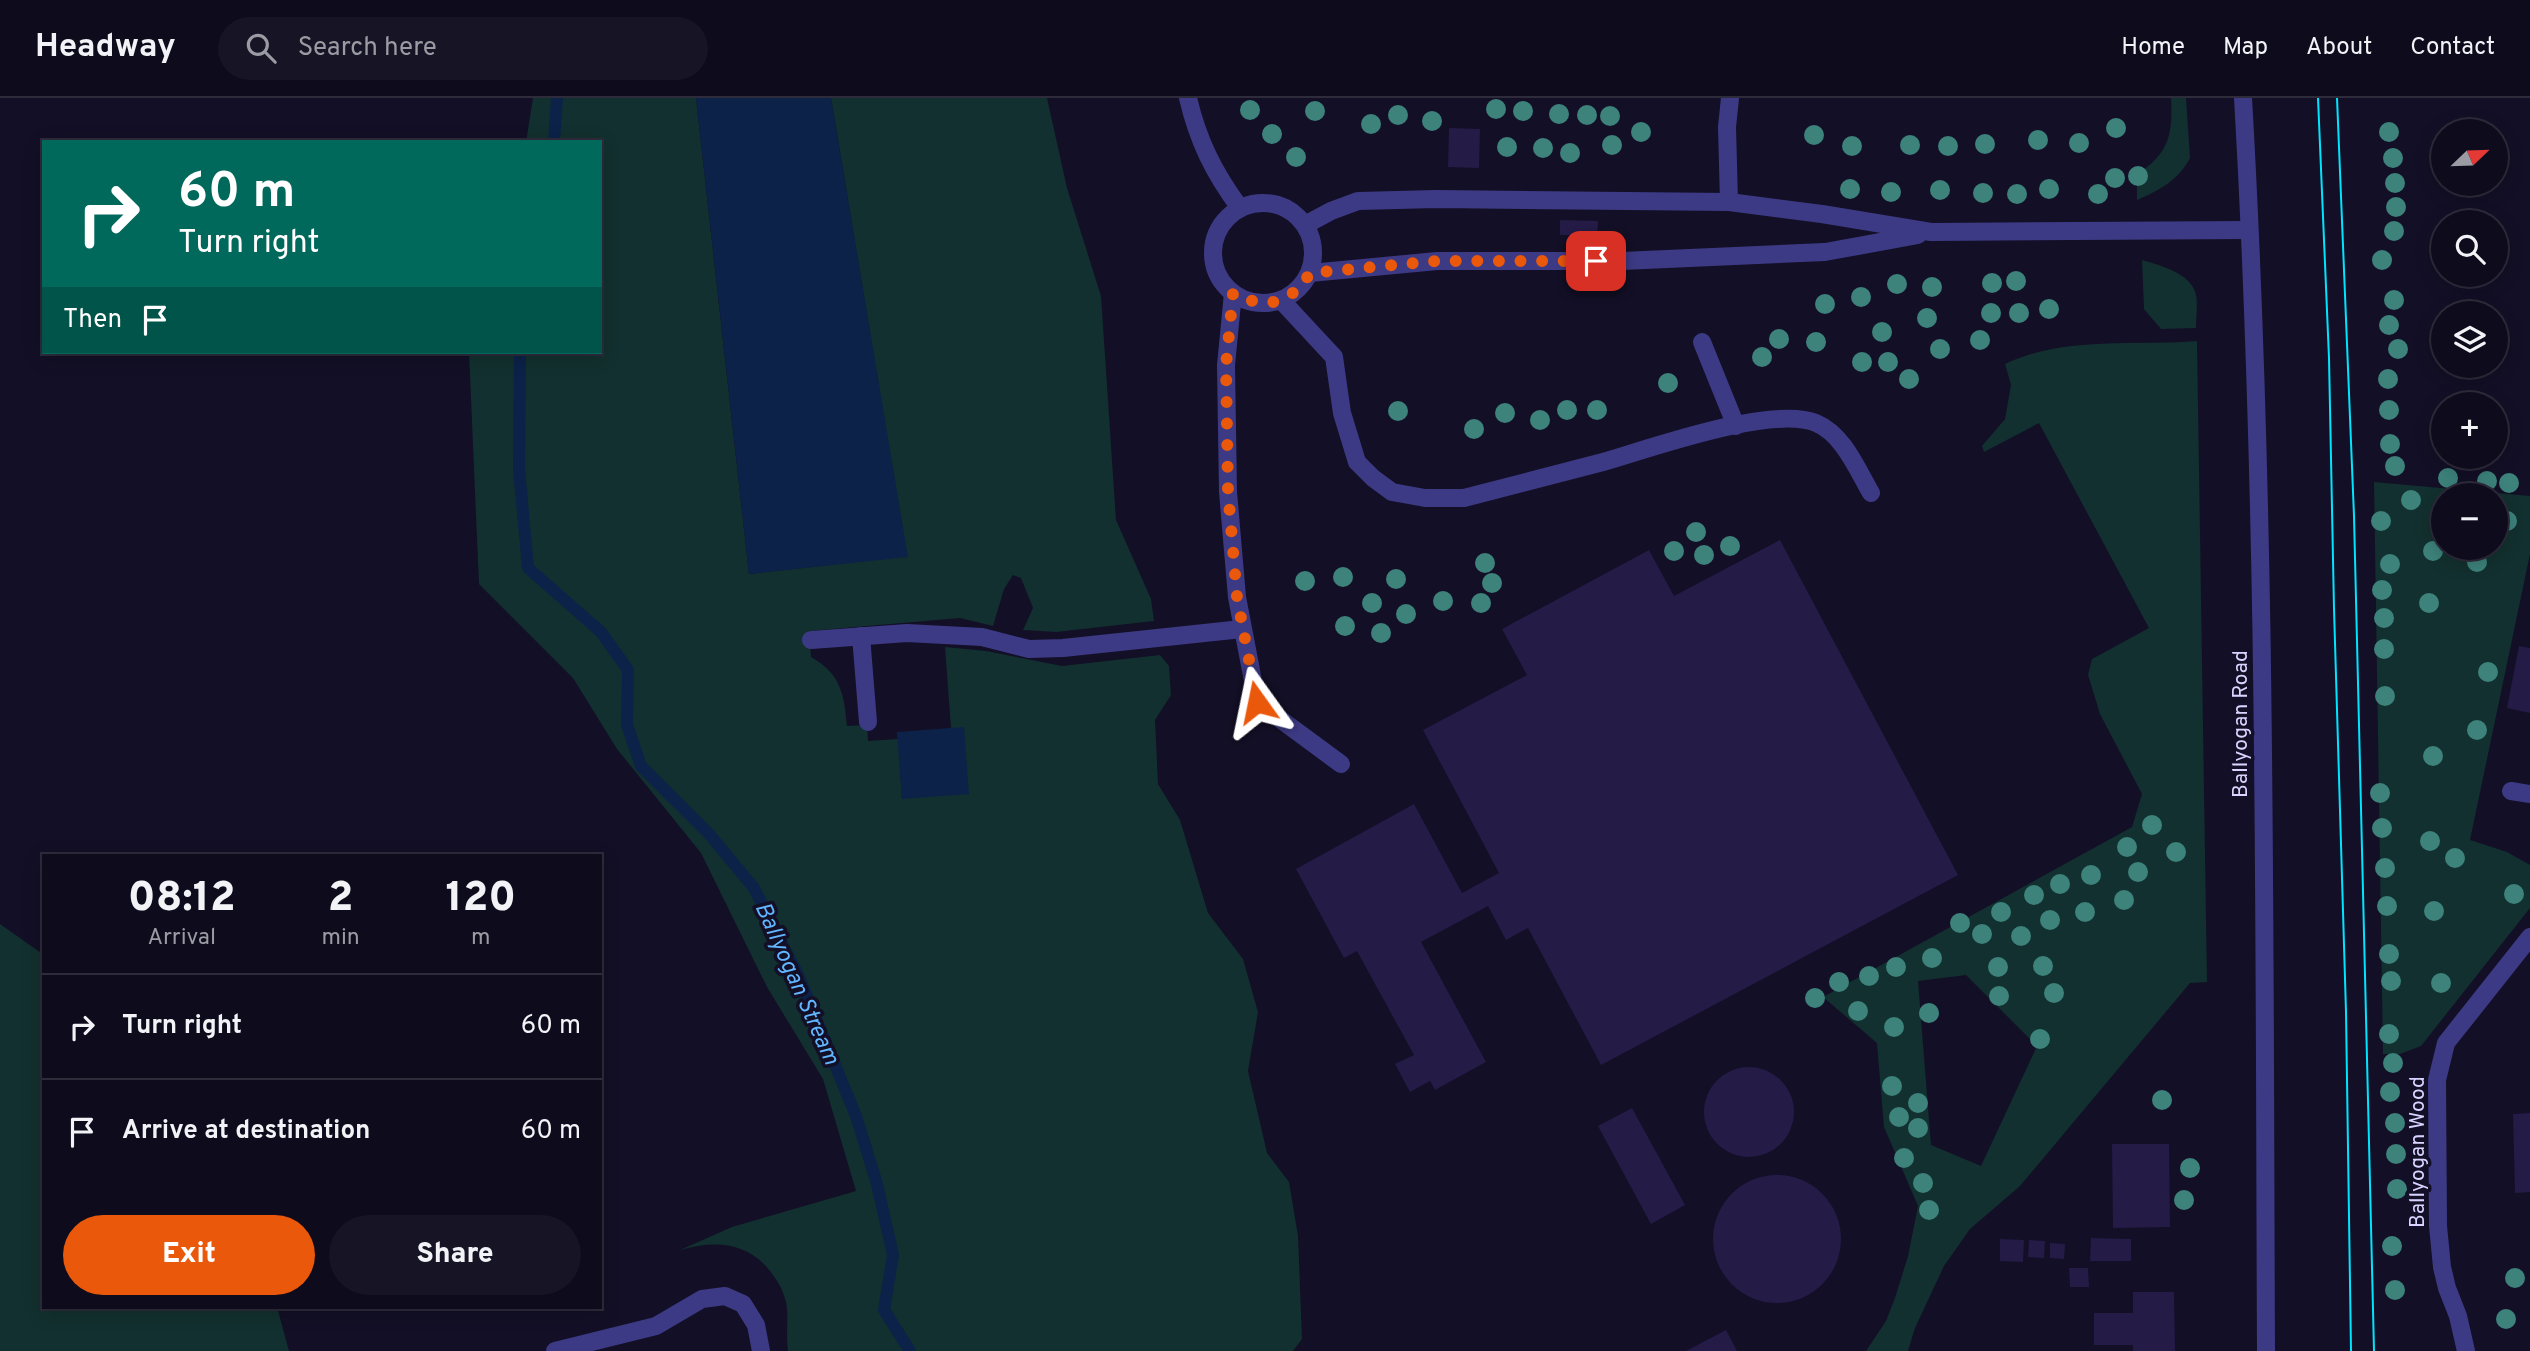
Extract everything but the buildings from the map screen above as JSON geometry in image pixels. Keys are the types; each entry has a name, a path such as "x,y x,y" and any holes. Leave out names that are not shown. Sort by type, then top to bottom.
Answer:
{"street":[{"path":"1188,98 1195,130 1223,184 1240,208"},
{"path":"1715,98 1727,127"},
{"path":"1729,202 1727,127 1730,98"},
{"name":"Ballyogan Road","path":"2243,98 2263,635 2266,1351"},
{"path":"1305,225 1357,201 1436,199 1729,202 1931,232 2249,230"},
{"path":"1261,203 1282,206 1295,214 1305,225 1312,240 1313,257 1310,273 1293,294 1265,303 1248,301 1233,293 1222,281 1215,265 1213,248 1218,231 1228,217 1240,208 1261,203"},
{"path":"1310,273 1437,261 1622,261 1825,252 1931,232"},
{"path":"1233,293 1226,365 1228,492 1242,629 1257,702 1341,764"},
{"path":"1281,300 1334,357 1342,413 1357,462 1392,492 1424,498 1464,498 1765,419 1796,418 1818,424 1840,441 1871,493"},
{"path":"1702,342 1736,426"},
{"path":"811,640 906,633 982,637 1029,649 1063,648 1242,629"},
{"path":"861,636 868,722"},
{"path":"2511,791 2530,794"},
{"name":"Ballyogan Wood","path":"2466,1351 2442,1267 2438,1226 2437,1080 2446,1043 2530,937"},
{"path":"555,1351 656,1326 702,1299 725,1296 743,1304 756,1325 761,1351"}],"green space":[{"path":"533,98 696,98 749,574 907,556 831,98 1047,98 1067,188 1101,296 1116,520 1151,599 1154,621 1056,632 1023,630 1033,608 1021,578 1013,575 1004,589 993,626 960,618 809,631 811,657 835,678 842,695 847,726 867,725 868,741 898,739 902,798 964,728 951,728 945,647 986,651 1062,666 1160,655 1169,666 1171,695 1155,720 1158,784 1180,820 1208,913 1243,959 1258,1012 1248,1071 1267,1153 1289,1182 1298,1236 1302,1339 1293,1351 788,1351 786,1300 766,1266 756,1257 734,1247 708,1245 680,1250 732,1227 856,1191 823,1079 767,987 701,853 617,749 573,678 479,584 469,354 602,354 602,140 526,140"},
{"path":"2171,98 2186,98 2190,158 2174,179 2137,200 2137,174 2156,159 2170,133"},
{"path":"2142,260 2171,270 2190,283 2196,298 2196,328 2161,329 2144,309"},
{"path":"2197,341 2207,982 2190,983 2020,1186 1970,1229 1944,1266 1915,1328 1908,1351 1866,1351 1886,1321 1895,1298 1908,1256 1918,1206 1884,1127 1877,1043 1823,997 2132,827 2142,794 2100,714 2088,675 2092,659 2149,628 2039,423 1984,452 1982,446 2005,419 2011,385 2005,364 2051,349 2099,344","holes":["1966,975 2037,1046 1981,1166 1931,1145 1918,981"]},
{"path":"2374,482 2431,487 2431,560 2508,560 2508,494 2530,496 2530,554 2470,840 2507,852 2530,865 2530,908 2421,1046 2400,1054 2383,1054"},
{"path":"0,924 42,954 42,1309 278,1309 289,1351 0,1351"}],"water":[{"path":"696,98 831,98 908,557 749,574"},
{"path":"964,727 969,794 902,799 897,732"}],"waterway":[{"name":"Ballyogan Stream","path":"554,140 557,98"},
{"name":"Ballyogan Stream","path":"520,354 519,469 528,568 601,632 628,670 627,725 641,766 710,835 754,888 799,977 856,1116 877,1184 893,1255 884,1310 910,1351"}],"tram line":[{"path":"2318,98 2329,358 2346,1012 2351,1351"},
{"path":"2337,98 2354,516 2374,1351"}],"route":[{"path":"1257,702 1237,597 1228,492 1226,365 1233,293 1248,301 1265,303 1293,294 1310,273 1437,261 1596,261"}]}
